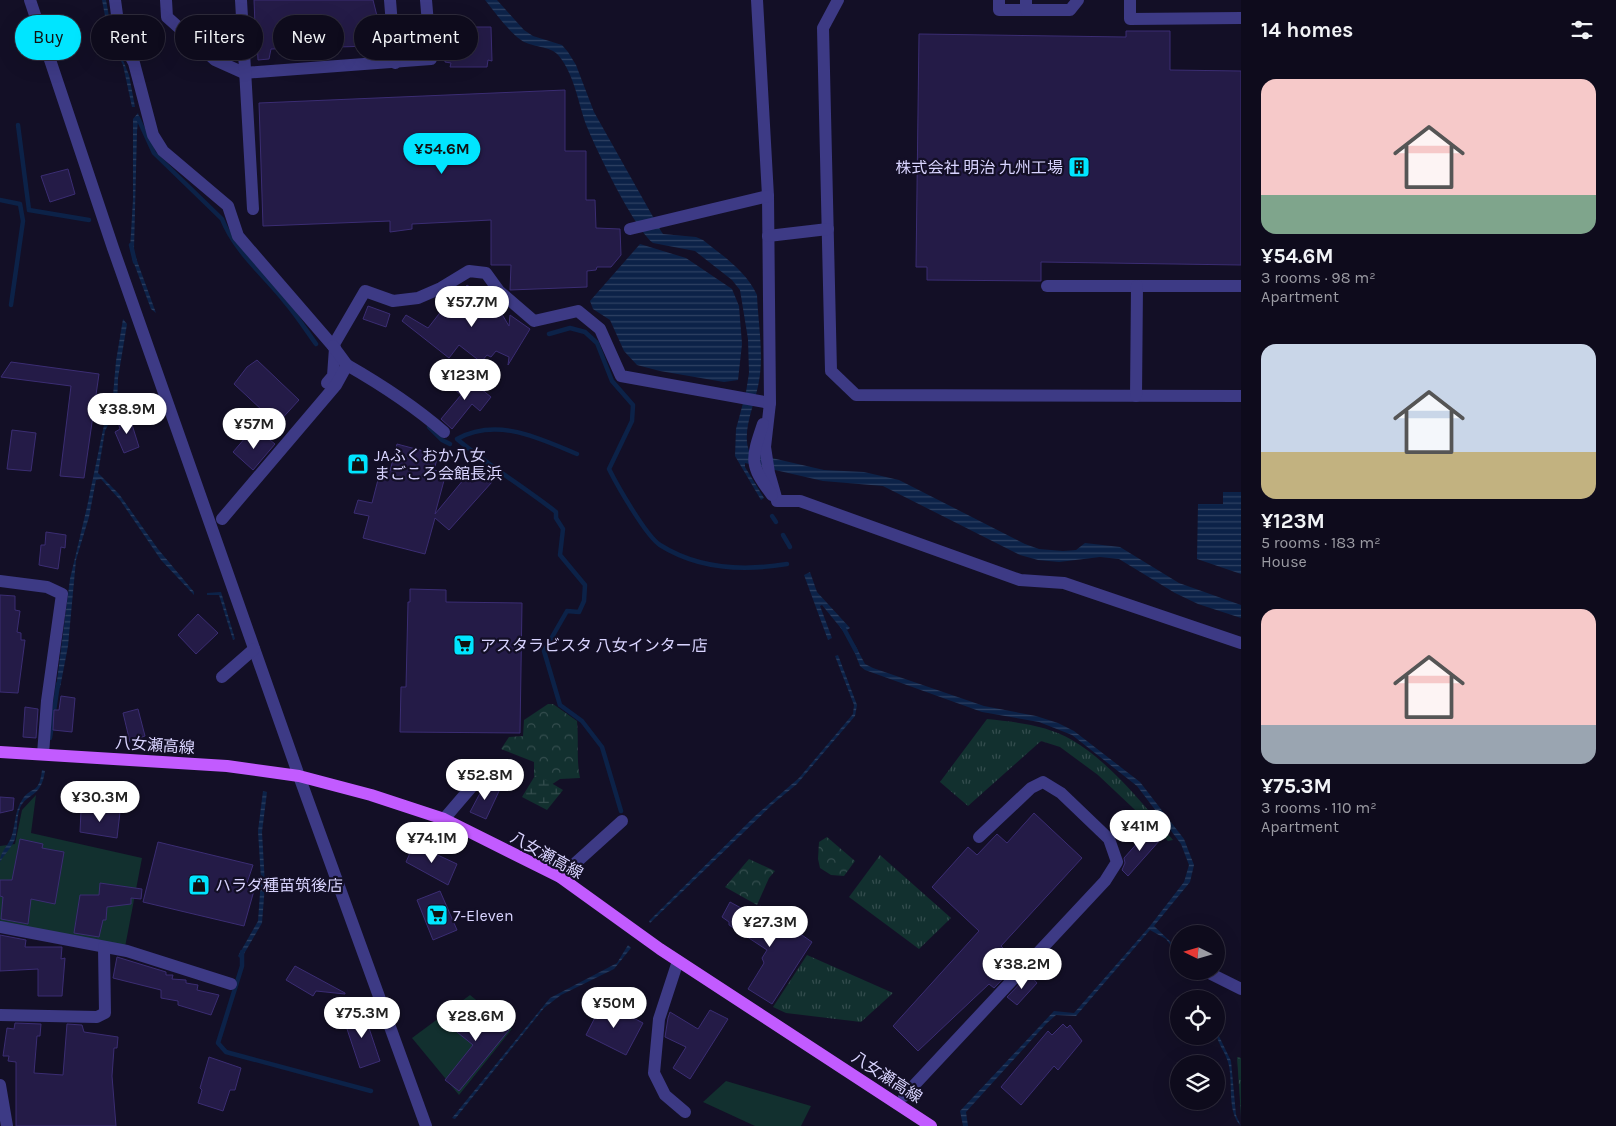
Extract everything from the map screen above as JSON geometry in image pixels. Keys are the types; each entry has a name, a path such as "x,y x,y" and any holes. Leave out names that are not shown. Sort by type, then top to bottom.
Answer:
{"main road":[{"name":"八女瀬高線","path":"0,752 227,766 299,776 371,795 444,819 560,877 678,961 931,1126"}],"street":[{"path":"30,0 113,248 254,649 426,1126"},
{"path":"115,0 120,38 134,62 153,135 163,152 228,206 238,236 334,347 347,365 386,387 419,410 444,432"},
{"path":"166,0 167,17 215,60 244,73 431,59 426,0"},
{"path":"241,0 253,209"},
{"path":"390,0 395,63"},
{"path":"757,0 768,196 764,402 765,447 776,501 800,501 1020,580 1064,583 1241,644"},
{"path":"838,0 823,28 831,371 856,395 1241,396"},
{"path":"999,0 999,10 1026,5 1070,10 1078,0"},
{"path":"1130,0 1130,19 1241,18"},
{"path":"634,228 768,196"},
{"path":"768,236 828,229"},
{"path":"309,404 333,376 334,347 364,291 393,301 418,298 442,288 469,271 486,273 500,291 534,322 578,311 600,329 620,376 764,402"},
{"path":"1047,286 1241,286"},
{"path":"1136,396 1137,286"},
{"path":"222,519 336,384 347,365"},
{"path":"0,581 47,586 62,594 48,692 43,754"},
{"path":"222,677 254,649"},
{"path":"444,819 480,777"},
{"path":"904,1096 1105,881 1117,862 1109,839 1060,792 1043,782 1031,788 979,837"},
{"path":"560,877 622,821"},
{"path":"0,927 126,951 230,984"},
{"path":"0,1015 97,1017 105,1014 104,946"},
{"path":"678,961 659,1019 654,1073 665,1095 685,1112"},
{"path":"1223,980 1241,989"},
{"path":"0,1085 7,1126"}],"green space":[{"path":"548,704 553,704 577,721 580,778 560,779 551,785 534,776 534,762 501,749 509,737 523,736 524,720"},
{"path":"987,719 1020,723 1052,731 1086,749 1100,760 1139,799 1173,840 1168,841 1098,775 1060,747 1041,741 968,806 940,782"},
{"path":"536,774 563,790 547,810 522,797"},
{"path":"36,795 31,833 142,858 125,947 0,923 0,846 15,844 22,810"},
{"path":"827,837 855,861 844,876 831,875 820,868 818,859 819,842"},
{"path":"880,855 951,918 919,949 849,897"},
{"path":"749,859 775,871 769,878 757,905 725,887"},
{"path":"807,955 893,993 861,1022 786,1013 773,1007"},
{"path":"470,995 512,1029 459,1095 412,1038"},
{"path":"1237,1057 1241,1058 1241,1117"},
{"path":"726,1081 811,1106 801,1126 755,1126 703,1102"}],"water":[{"path":"102,0 106,0 109,15 105,15"},
{"path":"485,0 497,0 524,30 533,36 562,45 568,52 576,65 594,112 663,234 696,237 703,240 733,264 752,286 757,295 761,360 759,381 748,427 747,445 750,453 824,470 864,472 899,480 1025,544 1039,549 1076,550 1085,543 1120,547 1179,583 1241,605 1241,618 1198,604 1175,593 1119,559 1100,557 1059,562 1038,560 1020,555 883,486 823,481 745,463 745,467 764,498 761,500 735,456 736,429 749,373 748,339 740,290 732,280 695,251 653,243 645,234 626,206 599,154 587,127 573,81 559,56 551,50 525,43 521,40 506,26"},
{"path":"120,60 123,60 129,75 135,107 132,107"},
{"path":"138,113 140,120 138,121 137,131 134,249 130,249 133,200 133,119"},
{"path":"640,244 686,258 732,289 739,306 742,344 738,380 724,382 637,365 624,351 610,320 593,309 590,301"},
{"path":"132,258 136,258 156,313 151,309"},
{"path":"123,319 127,324 118,378 117,407 105,431 98,473 119,494 158,549 194,592 194,595 161,560 120,500 101,479 96,480 89,517 76,560 68,646 60,688 56,688 70,579 104,425 112,407 116,361"},
{"path":"1223,492 1241,492 1241,574 1197,559 1198,504 1223,504"},
{"path":"810,572 817,592 850,628 844,632 822,605 820,606 832,638 828,640 804,575"},
{"path":"221,592 235,639 233,640 219,595 207,595 207,593"},
{"path":"855,645 865,664 873,668 984,706 1036,716 1058,723 1074,731 1140,782 1184,839 1194,865 1190,882 1154,926 1170,941 1170,944 1166,939 1150,930 1076,1016 1056,1015 1047,1023 966,1112 968,1126 963,1126 960,1111 1054,1011 1074,1013 1150,926 1184,882 1189,865 1181,844 1137,786 1072,735 1039,722 982,712 865,670 860,666 852,646"},
{"path":"838,655 857,705 855,716 797,784 774,803 650,923 649,921 755,816 799,778 853,714 854,705 835,656"},
{"path":"42,770 45,771 43,780 37,791 26,799 20,808 15,839 0,862 2,852 11,838 19,805 25,795 39,784"},
{"path":"263,791 267,792 262,832 265,885 262,923 241,959 238,956 258,921 261,879 258,831"},
{"path":"628,945 631,948 614,969 561,995 544,1008 455,1119 452,1118 550,998 617,963"},
{"path":"1220,1045 1223,1045 1231,1061 1236,1115 1241,1126 1233,1112 1230,1070 1227,1058"}],"building":[{"path":"254,0 373,0 377,15 354,15 354,47 344,47 344,15 273,15 273,49 271,49 269,59 263,60 263,15 255,15"},
{"path":"478,27 491,27 492,61 488,60 487,67 450,67 451,63 445,62 445,60 478,60"},
{"name":"株式会社 明治 九州工場","path":"1126,31 1170,31 1170,70 1241,71 1241,265 1041,262 1041,281 927,280 927,267 916,267 919,34 1126,37"},
{"path":"565,90 565,151 586,151 586,200 595,200 596,228 620,229 621,255 611,267 597,267 596,270 587,271 587,287 510,290 511,265 491,265 491,220 412,224 412,229 390,232 390,221 263,226 259,103"},
{"path":"68,169 75,194 50,202 41,176"},
{"path":"467,285 497,306 509,326 510,315 530,329 508,365 509,357 496,351 491,357 487,355 481,362 459,345 449,358 402,321 406,315 428,328 453,296 458,297"},
{"path":"368,306 390,314 386,327 363,319"},
{"path":"257,360 299,400 277,424 234,384 247,367"},
{"path":"11,362 99,374 84,478 60,476 71,386 1,377"},
{"path":"465,376 491,397 480,411 472,404 452,429 441,419 461,395 454,389"},
{"path":"129,415 139,447 124,453 115,432 120,429 117,419"},
{"path":"12,430 36,433 31,471 7,469"},
{"path":"260,432 275,444 253,470 233,452 246,437 254,438"},
{"path":"397,444 427,452 426,456 437,459 434,470 446,473 435,514 474,467 492,482 449,530 435,518 425,554 363,538 369,516 354,513 358,500 372,503 381,468 390,471"},
{"path":"46,532 66,535 65,548 61,547 58,569 39,565 41,545 45,545"},
{"name":"アスタラビスタ 八女インター店","path":"410,589 446,590 446,602 522,603 520,733 400,732 401,687 406,687"},
{"path":"0,595 15,596 15,610 20,611 17,632 21,633 21,640 25,640 18,693 0,692"},
{"path":"198,614 218,633 196,654 178,635"},
{"path":"61,696 75,698 72,732 53,730 54,710 59,710"},
{"path":"25,707 38,709 36,738 23,737"},
{"path":"138,709 145,736 130,742 123,713"},
{"path":"486,782 500,789 486,819 470,812"},
{"path":"0,797 14,798 13,810 0,813"},
{"path":"81,811 120,812 117,838 80,832"},
{"path":"1034,813 1082,858 1001,946 1018,963 994,988 989,984 918,1051 893,1026 979,931 932,887 968,847 977,855 997,834 1007,843"},
{"path":"1149,830 1160,840 1128,876 1122,870 1125,863 1124,858"},
{"path":"20,839 43,844 42,848 64,852 55,904 31,899 28,924 1,919 3,897 0,896 0,880 12,880"},
{"name":"ハラダ種苗筑後店","path":"158,842 253,865 247,883 255,887 244,926 143,902"},
{"path":"414,844 457,864 448,885 406,862"},
{"path":"100,883 142,889 141,899 131,898 131,904 107,907 106,920 103,920 99,937 74,933 80,895 99,895"},
{"name":"7-Eleven","path":"440,891 457,930 433,940 417,900"},
{"path":"730,902 754,915 760,906 812,942 772,1004 748,989 764,963 762,958 767,950 729,925 729,922 722,917"},
{"path":"0,935 26,940 25,947 62,947 61,959 65,958 62,996 38,996 38,969 0,971"},
{"path":"117,957 166,972 166,975 173,975 172,979 186,980 186,983 198,985 197,990 219,995 211,1015 178,1005 178,1001 161,998 161,990 113,978"},
{"path":"295,966 345,994 316,991 313,996 286,980"},
{"path":"1029,974 1037,983 1017,1005 1007,997"},
{"path":"474,1001 509,1030 459,1091 445,1080 473,1045 452,1028"},
{"path":"603,1002 643,1023 626,1055 586,1035"},
{"path":"363,1010 380,1061 360,1068 343,1017"},
{"path":"710,1010 728,1019 690,1079 673,1068 686,1047 665,1037 668,1018 670,1012 698,1029"},
{"path":"15,1023 41,1024 40,1036 37,1036 34,1073 63,1075 67,1024 82,1025 84,1032 118,1037 117,1048 114,1048 112,1076 116,1126 16,1126 16,1062 8,1061 9,1056 3,1056 7,1028 14,1029"},
{"path":"1063,1024 1067,1028 1070,1025 1082,1041 1058,1070 1054,1066 1021,1105 1001,1087 1048,1031 1052,1035"},
{"path":"209,1057 241,1068 235,1090 230,1090 223,1111 198,1103 202,1090 200,1088"}],"waterway":[{"path":"138,118 154,153 222,219 242,253 290,308 316,344"},
{"path":"18,125 29,210"},
{"path":"0,200 20,204 23,221 11,305"},
{"path":"29,210 89,220"},
{"path":"131,245 135,262"},
{"path":"549,334 570,328 585,332 597,343 612,381 633,405 632,421 609,469 632,510 654,540 675,553 690,559 722,566 755,567 787,564"},
{"path":"429,427 442,440 450,444"},
{"path":"577,454 533,436 503,430 487,430 457,439 556,512 556,518 563,529 560,555 585,585 584,601 579,612 567,611 544,651 560,705 582,721 602,747 621,811"},
{"path":"772,516 776,522"},
{"path":"783,535 790,547"},
{"path":"843,627 856,651"},
{"path":"50,738 58,684"},
{"path":"242,952 242,966 218,1043 226,1052 371,1091"}],"place":[{"name":"株式会社 明治 九州工場","path":"1079,167"},
{"name":"JAふくおか八女 まごころ会館長浜","path":"358,464"},
{"name":"アスタラビスタ 八女インター店","path":"464,645"},
{"name":"ハラダ種苗筑後店","path":"199,885"},
{"name":"7-Eleven","path":"437,915"}]}
